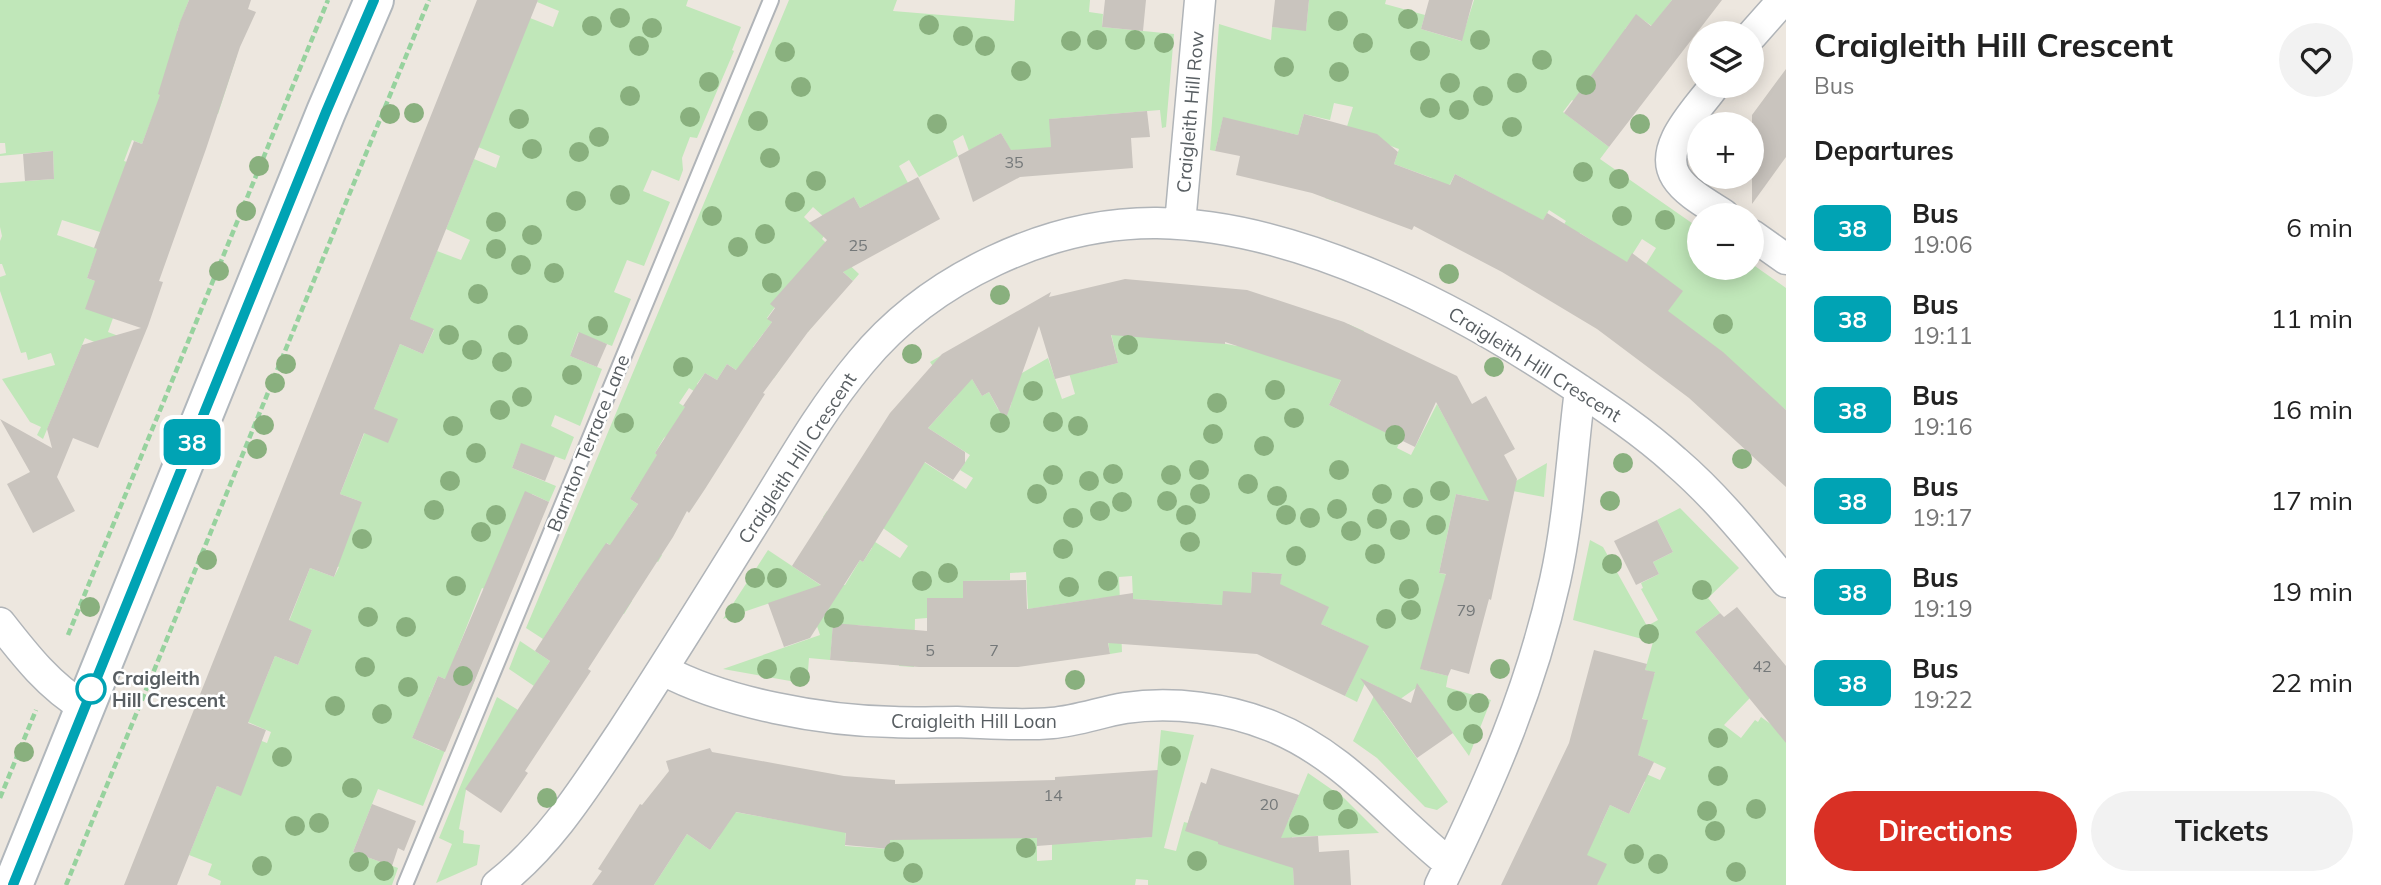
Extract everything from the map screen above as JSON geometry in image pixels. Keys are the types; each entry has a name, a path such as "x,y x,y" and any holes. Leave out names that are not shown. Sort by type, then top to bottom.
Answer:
{"main road":[{"path":"13,885 326,112 374,0"}],"street":[{"name":"Craigleith Hill Row","path":"1180,224 1200,0"},
{"path":"1764,23 1783,4"},
{"path":"1705,98 1679,134 1671,150 1671,166 1681,183 1708,203"},
{"name":"Craigleith Hill Crescent","path":"497,885 536,850 569,809 663,670 816,422 862,360 893,329 968,274 998,259 1068,233 1154,223 1226,230 1317,254 1371,275 1470,321 1631,424 1688,472 1731,516 1786,582"},
{"path":"1764,243 1786,259"},
{"path":"1445,874 1501,756 1538,652 1563,540 1580,390"},
{"path":"0,623 41,673 64,695 84,707"},
{"name":"Craigleith Hill Loan","path":"663,670 704,688 792,711 893,723 1055,723 1123,708 1153,705 1230,713 1268,724 1290,734 1341,765 1445,874"}],"lane":[{"name":"Barnton Terrace Lane","path":"405,885 771,0"}],"path":[{"path":"68,635 328,0"},
{"path":"66,885 429,0"},
{"path":"0,798 36,710"}],"green space":[{"path":"0,0 189,0 177,31 237,55 218,114 152,118 142,144 132,140 124,161 139,166 100,232 62,220 57,235 109,253 94,259 87,278 95,281 113,318 108,332 121,337 116,351 85,338 43,439 37,435 41,427 30,422 2,379 55,365 51,353 28,360 26,352 21,353 0,291 0,277 6,275 0,264 0,183 54,179 53,151 0,156 6,153 5,143 0,143"},
{"path":"688,0 686,6 741,27 732,50 734,51 697,138 690,137 682,158 683,170 679,181 652,170 643,191 670,202 644,266 627,260 614,292 631,299 612,346 578,333 570,356 602,369 580,426 555,415 551,426 574,437 565,460 521,444 512,468 556,486 549,502 532,494 508,598 482,588 457,651 482,662 471,690 438,676 429,697 462,711 459,719 426,706 412,738 439,750 446,748 423,806 378,789 353,852 398,868 392,885 220,885 221,881 208,875 212,864 189,855 217,786 240,795 238,732 267,743 271,732 243,720 262,688 275,656 298,665 312,630 297,624 284,634 310,568 334,577 339,567 315,557 362,502 340,494 400,344 423,354 434,330 410,319 437,251 461,260 470,240 446,229 474,159 496,168 500,156 478,147 530,18 553,27 559,11 537,2"},
{"path":"789,0 897,0 893,11 1014,21 1015,0 1090,0 1089,12 1103,14 1102,27 1174,34 1166,127 1162,128 1160,110 1050,119 1051,147 1016,160 1001,133 969,151 963,135 953,141 958,156 919,177 909,160 899,166 908,183 860,208 854,197 856,246 813,207 804,217 824,236 822,239 859,274 853,281 819,250 813,325 808,332 775,307 767,318 772,322 753,347 781,368 774,378 761,369 753,381 727,364 717,380 705,373 697,384 705,398 689,388 679,403 695,414 664,438 655,453 666,460 648,488 640,483 630,499 638,504 629,517 655,534 647,545 662,555 658,562 627,542 620,552 607,543 588,571 632,601 624,614 578,584 543,639 526,628"},
{"path":"1309,0 1386,0 1385,4 1425,15 1421,29 1461,41 1474,0 1672,0 1652,26 1636,15 1625,29 1641,42 1585,109 1572,100 1563,112 1609,147 1600,159 1687,220 1687,280 1764,280 1764,272 1786,288 1786,410 1633,285 1656,248 1642,239 1618,277 1594,242 1580,233 1555,239 1566,221 1549,210 1511,276 1529,213 1455,174 1445,194 1428,188 1432,178 1394,164 1399,149 1361,135 1336,202 1325,198 1353,107 1334,103 1330,120 1304,114 1298,135 1223,118 1215,151 1210,150 1219,24 1271,40 1272,27 1306,30"},
{"path":"1108,321 1237,346 1340,346 1348,324 1364,331 1329,405 1358,419 1370,395 1412,415 1397,448 1411,455 1437,404 1477,477 1494,502 1456,494 1439,573 1467,579 1421,669 1448,676 1446,687 1491,700 1469,756 1419,686 1383,711 1448,802 1437,810 1425,807 1377,758 1353,741 1378,687 1366,681 1357,702 1345,696 1368,646 1321,624 1270,618 1282,574 1252,572 1251,593 1222,605 1133,599 1132,576 1119,577 1122,652 1110,654 1101,598 1028,609 1026,572 1010,573 1010,580 963,581 963,607 915,619 914,667 899,666 902,629 856,625 853,662 844,661 846,627 833,626 830,660 809,658 807,684 723,669 820,635 805,591 723,619 768,550 822,586 845,585 860,560 863,562 872,548 823,517 827,511 900,558 908,546 883,528 924,462 966,489 973,478 960,470 970,455 928,428 955,398 930,362 954,348 982,396 989,392 998,409 1004,411 1010,408 1012,401 1003,384 1048,358 1062,399 1075,394 1069,373 1118,363"},
{"path":"1547,463 1544,497 1502,489"},
{"path":"1680,508 1739,568 1708,598 1720,613 1695,632 1741,688 1764,668 1771,676 1724,725 1741,738 1755,720 1758,722 1761,717 1786,735 1786,885 1597,885 1573,849 1586,821 1600,827 1610,805 1629,814 1645,782 1614,760 1660,780 1666,768 1585,730 1647,720 1633,716 1655,673 1645,670 1653,642 1573,620 1590,540 1603,547 1647,626 1658,620 1641,589 1641,583 1659,574 1653,562 1673,552 1657,520"},
{"path":"520,641 550,661 534,686 509,669"},
{"path":"497,697 518,710 466,790 459,829 464,831 463,843 480,845 477,865 436,883 452,844 439,838"},
{"path":"1161,730 1194,735 1164,848 1176,851 1184,822 1188,823 1191,811 1215,815 1264,816 1288,821 1308,773 1344,798 1379,833 1292,837 1294,885 1148,885 1148,880 1136,879 1135,885 654,885 687,834 710,850 719,837 724,810 817,827 847,812 845,846 889,849 892,816 1037,833 1037,861 1052,860 1052,833 1089,842 1151,837"}],"building":[{"path":"189,0 251,0 248,9 256,12 240,47 159,281 163,282 148,326 98,448 73,438 57,477 75,511 33,533 7,484 30,472 0,419 52,448 47,429 82,345 141,328 85,309 95,281 87,278 97,249 94,248 134,141 142,144 160,95 158,94"},
{"path":"477,0 538,0 410,319 434,329 423,354 400,344 374,409 398,419 388,443 364,433 340,494 362,502 334,577 310,568 289,620 312,630 298,665 275,656 248,723 266,730 241,796 217,786 177,885 124,885"},
{"path":"1105,0 1146,0 1143,31 1102,27"},
{"path":"1275,0 1309,0 1306,31 1272,27"},
{"path":"1429,0 1473,0 1462,41 1421,29"},
{"path":"1672,0 1722,0 1706,21 1687,21 1687,46 1609,147 1564,113 1636,14 1651,26"},
{"path":"1786,69 1786,157 1764,187 1764,112 1754,112"},
{"path":"1147,111 1150,137 1131,138 1133,168 1020,177 973,202 958,156 1001,133 1011,150 1051,147 1049,119"},
{"path":"1304,114 1377,134 1398,152 1394,164 1450,185 1455,174 1543,220 1547,213 1627,262 1632,253 1683,291 1668,311 1723,352 1786,410 1786,487 1689,398 1597,329 1502,272 1414,226 1412,230 1312,193 1236,175 1240,156 1215,151 1223,117 1298,135"},
{"path":"53,151 54,179 25,181 23,154"},
{"path":"918,177 940,219 843,272 853,281 808,332 763,393 765,394 705,489 689,513 687,511 588,669 591,671 525,771 528,773 501,813 465,789 550,661 535,651 606,543 610,545 638,504 630,499 657,455 655,453 685,407 683,406 705,373 717,380 727,364 736,370 772,322 767,319 775,308 770,304 827,240 809,223 854,197 860,208"},
{"path":"1752,189 1763,189 1753,203"},
{"path":"1125,279 1247,290 1344,322 1457,376 1472,404 1486,396 1515,449 1504,455 1517,479 1491,600 1489,599 1469,674 1451,669 1448,676 1420,669 1446,574 1439,573 1456,494 1489,501 1436,402 1415,447 1329,405 1341,380 1225,342 1111,335 1118,363 1055,379 1039,326 1005,421 989,392 982,396 972,379 928,428 965,452 965,463 953,480 925,462 863,562 860,560 810,638 784,647 768,603 821,585 792,566 890,413 942,354 1051,292 1049,297"},
{"path":"579,332 607,344 597,367 570,356"},
{"path":"521,443 555,456 545,481 512,468"},
{"path":"525,491 549,502 445,752 412,738 438,676 445,679"},
{"path":"1657,520 1673,552 1653,562 1659,574 1636,585 1614,541"},
{"path":"1252,572 1282,574 1280,584 1329,607 1321,624 1369,646 1345,696 1257,654 1108,643 1110,654 1018,667 919,667 830,660 833,623 927,631 927,598 963,598 963,581 1026,580 1027,609 1133,593 1133,599 1222,605 1223,591 1251,593"},
{"path":"1737,607 1786,666 1786,743 1695,632 1720,613 1724,617"},
{"path":"1594,650 1647,664 1645,670 1655,672 1642,719 1648,720 1638,755 1654,762 1629,814 1610,805 1587,855 1607,864 1597,885 1501,885 1569,743"},
{"path":"1360,678 1411,703 1417,683 1453,733 1417,758"},
{"path":"710,748 712,752 844,776 895,780 895,784 1055,780 1055,777 1158,770 1152,837 1037,846 1037,838 890,840 890,849 845,845 846,833 736,812 710,850 687,834 654,885 592,885 602,871 598,869 640,804 642,805 669,771 666,761"},
{"path":"1211,768 1299,795 1281,838 1318,836 1319,852 1349,850 1351,885 1294,885 1293,868 1185,831 1201,782 1206,784"},
{"path":"372,804 416,821 404,851 398,848 392,866 353,852"}],"bus line":[{"name":"38","path":"13,885 326,112 374,0"}],"place":[{"name":"Craigleith Hill Crescent","path":"91,689"}]}
